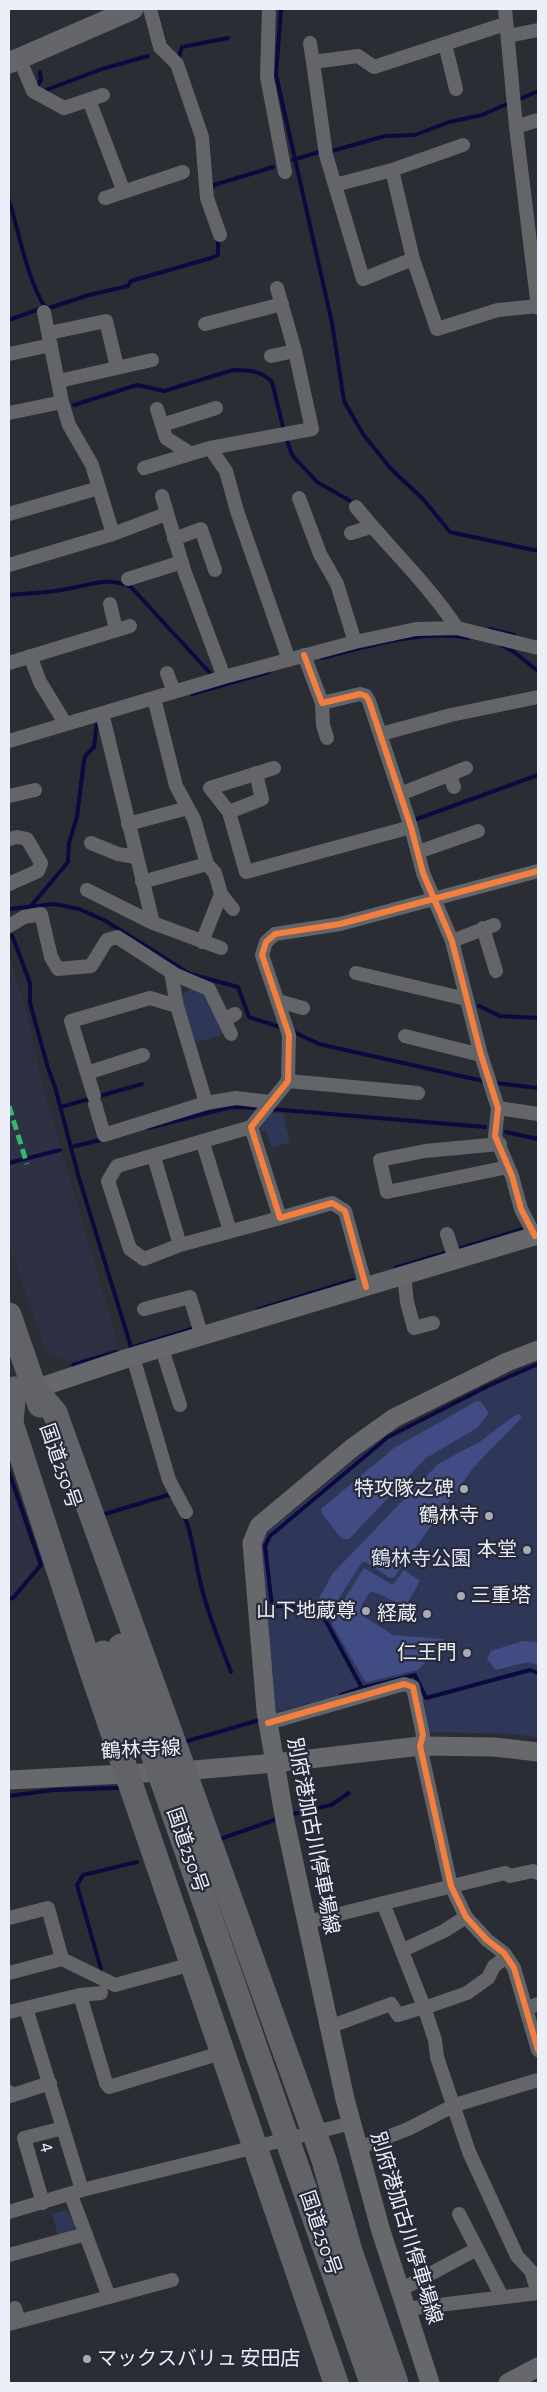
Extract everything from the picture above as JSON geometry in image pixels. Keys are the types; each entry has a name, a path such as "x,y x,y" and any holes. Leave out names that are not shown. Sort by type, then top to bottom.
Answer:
{"highway":[{"name":"国道250号","path":"9,1315 19,1385 112,1649 356,2383"},
{"path":"336,2383 224,2052 192,1964 11,1423 19,1385 55,1413 308,2134 333,2217 350,2251 396,2383"},
{"name":"国道250号","path":"112,1649 132,1682 143,1725 372,2383"},
{"path":"132,1682 157,1724 234,1940 308,2134"}],"main road":[{"path":"14,60 133,9"},
{"path":"19,1385 162,1349 199,1329 366,1287 404,1275 453,1254 534,1231"},
{"name":"別府港加古川停車場線","path":"430,2383 380,2228 352,2123 329,2027 284,1816 268,1722 252,1543 259,1526 352,1448 394,1418 507,1362 538,1350"},
{"name":"鶴林寺線","path":"9,1780 275,1764 420,1746 494,1747 538,1752"},
{"path":"508,2383 538,2367"}],"street":[{"path":"150,9 160,47 177,64 202,137 207,198 220,235"},
{"path":"269,9 267,77 285,172"},
{"path":"392,170 413,259 437,329 498,310 538,307 533,212 516,128 505,9"},
{"path":"313,62 358,56 374,66 404,64 445,44 506,30 538,30"},
{"path":"310,44 326,155 363,279 413,259"},
{"path":"445,44 456,89"},
{"path":"14,60 34,91 64,108 103,95"},
{"path":"89,100 124,192"},
{"path":"516,128 538,120"},
{"path":"335,185 392,170 463,145"},
{"path":"105,198 183,172"},
{"path":"144,468 210,448 312,429 295,351 277,288"},
{"path":"205,324 282,304"},
{"path":"44,312 62,402 69,425 92,465 113,534"},
{"path":"9,354 106,320 117,367"},
{"path":"271,356 295,351"},
{"path":"59,381 152,360"},
{"path":"9,414 62,402"},
{"path":"162,425 216,408"},
{"path":"157,409 166,438 191,454"},
{"path":"210,448 226,471 237,511 288,660"},
{"path":"9,514 31,503 99,488"},
{"path":"162,496 182,562 224,677"},
{"path":"299,498 320,554 337,584 354,642"},
{"path":"356,507 440,603 457,628"},
{"path":"9,566 113,534 166,514"},
{"path":"351,533 372,527"},
{"path":"174,538 201,529 215,570"},
{"path":"128,579 182,562"},
{"path":"9,663 123,628 110,604"},
{"path":"9,741 224,677 354,642 416,629 457,628 538,648"},
{"path":"304,655 322,703 317,724 327,738"},
{"path":"30,656 40,682 65,723"},
{"path":"167,673 174,692"},
{"path":"322,703 360,694 366,696 382,734 411,827 423,873 452,941 481,1055 498,1108 495,1136 500,1144 521,1209 534,1231"},
{"path":"382,734 451,714 538,697"},
{"path":"154,698 176,786 194,819 207,864 215,873 221,894 233,909"},
{"path":"102,713 153,923"},
{"path":"274,768 210,788 229,812 246,872 411,827"},
{"path":"400,794 452,781 466,768"},
{"path":"229,812 262,799 256,773"},
{"path":"9,796 34,790"},
{"path":"128,824 188,808"},
{"path":"9,840 18,836 27,840 41,863 38,871 9,884"},
{"path":"418,852 471,838"},
{"path":"91,843 118,854 136,857"},
{"path":"142,882 207,864"},
{"path":"366,1287 345,1211 332,1203 180,1245 144,1259 130,1249 108,1181 117,1166 154,1157 251,1127 288,1081 290,1035 262,954 266,942 275,934 340,924 538,871"},
{"path":"88,890 153,923 221,948"},
{"path":"202,942 221,894"},
{"path":"9,926 24,917 41,914 51,957 58,969 91,966 107,940 117,937 171,972 208,989 229,1017 231,1034"},
{"path":"452,941 489,927 496,971"},
{"path":"171,972 177,1006 206,1103"},
{"path":"356,973 382,974 466,999"},
{"path":"177,1006 150,998 71,1021 94,1100 94,1121 104,1135 206,1103 236,1098 267,1106"},
{"path":"278,1001 303,1008"},
{"path":"405,1036 481,1055"},
{"path":"87,1073 144,1054"},
{"path":"288,1081 418,1093"},
{"path":"498,1108 538,1114"},
{"path":"251,1127 280,1218"},
{"path":"203,1142 230,1231"},
{"path":"500,1144 425,1151 380,1160 387,1192 508,1167"},
{"path":"154,1157 180,1245"},
{"path":"447,1234 453,1254"},
{"path":"404,1275 407,1302 414,1328 432,1323"},
{"path":"144,1309 190,1297 199,1329"},
{"path":"162,1349 180,1405"},
{"path":"133,1357 169,1480 186,1512"},
{"path":"268,1722 404,1684 413,1687 420,1712 423,1735 420,1746 452,1886 466,1917 506,1957 514,1968 532,2007 538,2050"},
{"path":"307,1922 505,1873 510,1876 533,1871 538,1873"},
{"path":"383,1903 403,1950 424,2008 435,2040 437,2057 469,2152 517,2256 531,2271 538,2293 406,2309"},
{"path":"9,1918 48,1908 62,1959"},
{"path":"403,1950 444,1931 466,1917"},
{"path":"329,2027 391,2004 398,2015 467,1993 488,1978 494,1966 506,1957"},
{"path":"9,1972 62,1959 114,1985 192,1964"},
{"path":"9,2012 101,1993"},
{"path":"80,1996 106,2083 109,2087 224,2052"},
{"path":"26,2008 63,2128 86,2234 109,2297"},
{"path":"359,2148 408,2129 455,2106 538,2080"},
{"path":"9,2092 10,2096 50,2083"},
{"path":"9,2212 255,2146 352,2123"},
{"name":"4","path":"43,2203 24,2138 63,2128"},
{"path":"459,2214 502,2297"},
{"path":"9,2255 86,2234"},
{"path":"400,2290 477,2249"},
{"path":"14,2318 109,2297 154,2278 172,2280"}],"shaded area":[{"path":"9,956 27,1013 43,1087 119,1347 69,1363 46,1352 9,1245"},
{"path":"477,1401 481,1402 489,1413 477,1428 426,1458 349,1539 342,1539 323,1515 321,1509 394,1448"},
{"path":"517,1414 521,1415 521,1418 474,1467 394,1577 390,1578 366,1562 362,1562 334,1606 328,1606 319,1598 333,1573 438,1464 481,1441"},
{"path":"9,1481 37,1564 12,1595 9,1596"},
{"path":"364,1568 393,1585 404,1570 420,1581 407,1604 397,1603 380,1594 370,1592 362,1604 362,1611 366,1618 393,1635 443,1639 442,1644 418,1670 367,1682 364,1680 333,1626 332,1619"},
{"path":"523,1641 538,1642 538,1665 528,1662 496,1670 487,1659 491,1651"}],"green space":[{"path":"192,987 204,992 224,1034 198,1042 193,1038 181,996"},
{"path":"271,1112 283,1114 290,1142 272,1148 266,1131 262,1132 260,1130"},
{"name":"鶴林寺公園","path":"538,1362 538,1738 516,1734 429,1732 424,1703 414,1676 275,1712 265,1604 262,1540 274,1527 377,1442 391,1433"},
{"path":"66,2210 68,2214 72,2213 76,2224 72,2233 58,2236 52,2214"}],"waterway":[{"path":"281,9 276,75 332,323 344,401 363,434 391,469 423,499 450,532 538,551"},
{"path":"179,57 182,47 228,38"},
{"path":"46,90 102,69 148,56"},
{"path":"37,87 41,80 40,72"},
{"path":"518,100 538,91"},
{"path":"332,151 385,136 415,135 449,122 482,115 509,103"},
{"path":"293,160 319,152"},
{"path":"211,189 214,185 273,167"},
{"path":"9,200 28,269 45,307"},
{"path":"9,320 45,307 49,308 89,295 128,286 131,281 211,258 218,255 218,237"},
{"path":"74,405 137,385 164,391 233,370 249,371 264,375 272,382 284,431"},
{"path":"286,438 292,455 317,482 354,503"},
{"path":"9,595 53,591 107,582 131,587 210,673"},
{"path":"490,629 514,635"},
{"path":"322,658 375,644 414,637 451,636 468,638"},
{"path":"501,645 514,652 538,671"},
{"path":"192,694 269,672"},
{"path":"31,906 68,862 69,843 77,817 84,760 94,747 97,721"},
{"path":"417,819 538,775"},
{"path":"9,909 54,904 79,909 104,920 190,974 238,987 249,1017 283,1028"},
{"path":"12,935 30,983 30,1003 48,1068 55,1087 79,1178 131,1347"},
{"path":"479,1006 500,1016 538,1018"},
{"path":"292,1031 319,1044 483,1081"},
{"path":"496,1083 538,1088"},
{"path":"61,1107 142,1084"},
{"path":"148,1128 231,1107 261,1108"},
{"path":"271,1109 485,1127"},
{"path":"506,1132 538,1139"},
{"path":"71,1147 105,1139"},
{"path":"9,1163 60,1150"},
{"path":"455,1250 527,1228"},
{"path":"395,1268 448,1252"},
{"path":"257,1310 353,1280"},
{"path":"130,1348 195,1328"},
{"path":"73,1365 116,1352"},
{"path":"341,1695 362,1688 321,1612 314,1607 272,1606 265,1546 270,1536 388,1437 488,1386 538,1364"},
{"path":"9,1472 41,1565 13,1598 9,1599"},
{"path":"105,1514 168,1495 172,1497"},
{"path":"184,1515 190,1533 205,1600 231,1672"},
{"path":"362,1688 415,1675 426,1698 530,1670 538,1673"},
{"path":"184,1742 263,1719"},
{"path":"9,1796 53,1790 119,1788"},
{"path":"289,1815 331,1805 349,1793"},
{"path":"220,1839 280,1818"},
{"path":"101,1969 77,1885 83,1875 137,1862"}],"marked path":[{"path":"9,1106 27,1164"}],"cycle path":[{"path":"304,655 322,703 360,694 366,696 369,701 411,827 423,873 452,941 481,1055 498,1108 495,1136 512,1176 521,1209 535,1236"},
{"path":"366,1287 345,1211 332,1203 280,1218 251,1127 288,1081 289,1035 262,955 266,942 275,934 340,924 538,871"},
{"path":"268,1723 404,1684 413,1687 423,1735 420,1746 451,1886 466,1917 487,1940 504,1953 514,1968 538,2050"}],"place":[{"name":"特攻隊之碑","path":"464,1489"},
{"name":"鶴林寺","path":"489,1516"},
{"name":"本堂","path":"527,1550"},
{"name":"三重塔","path":"461,1596"},
{"name":"山下地蔵尊","path":"366,1611"},
{"name":"経蔵","path":"427,1614"},
{"name":"仁王門","path":"467,1653"},
{"name":"マックスバリュ 安田店","path":"87,2359"}]}
